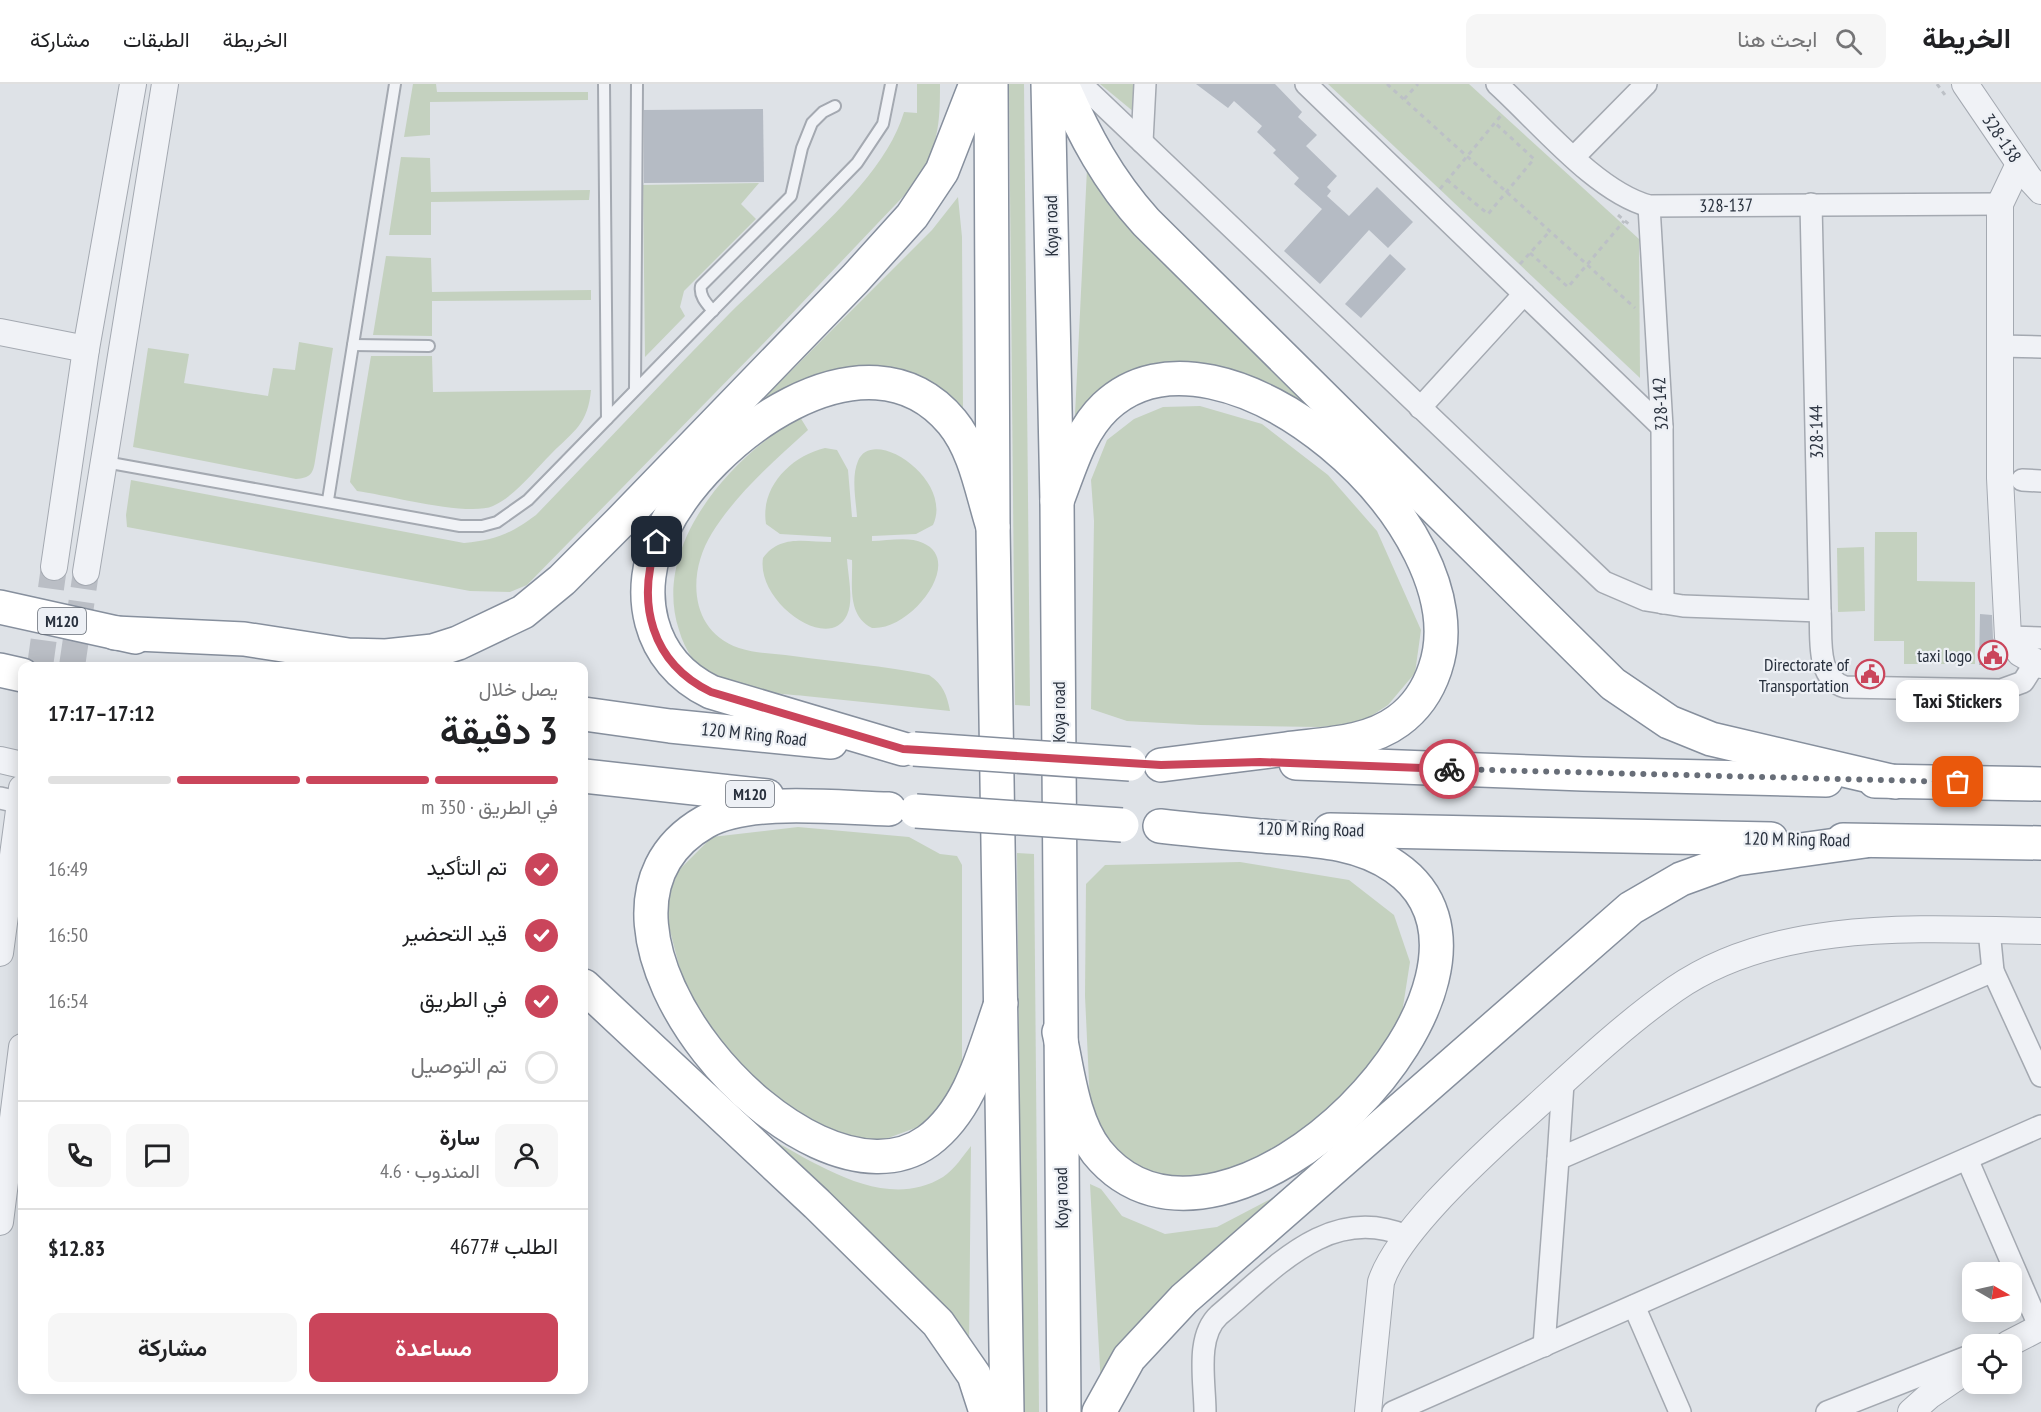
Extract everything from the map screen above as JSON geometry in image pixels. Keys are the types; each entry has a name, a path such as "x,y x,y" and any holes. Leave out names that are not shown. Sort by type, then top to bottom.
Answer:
{"highway":[{"path":"115,633 244,639 348,655 386,656 433,651 458,643 523,612 562,580 619,524 855,279 912,216 942,171 976,84"},
{"path":"991,84 993,527 1007,1412"},
{"name":"Koya road","path":"1048,84 1057,501 1059,1032 1064,1412"},
{"path":"1062,84 1096,157 1146,222 1613,684 1649,711 1700,735 1895,782"},
{"path":"1057,501 1082,437 1107,406 1140,384 1157,380 1191,378 1208,381 1246,394 1288,413 1344,453 1393,507 1419,550 1436,589 1442,621 1440,655 1424,694 1397,722 1375,734 1342,741 1146,764"},
{"path":"908,749 711,692 683,675 662,650 651,619 648,580 657,542 681,501 728,449 785,408 817,392 852,382 880,383 907,390 939,409 952,422 971,455 993,527"},
{"name":"M120","path":"0,607 115,633 264,662"},
{"path":"0,670 18,674"},
{"name":"120 M Ring Road","path":"588,715 670,726 908,749 1146,764 1297,763 1583,774 2041,784"},
{"name":"120 M Ring Road","path":"588,776 902,810 1122,825 2041,843"},
{"path":"902,810 771,807 738,811 706,821 677,844 666,859 652,894 650,930 666,979 688,1025 727,1073 780,1119 829,1148 845,1153 878,1156 911,1149 926,1142 950,1119 975,1076 1001,1003"},
{"path":"1059,1032 1080,1124 1097,1152 1107,1164 1134,1182 1148,1188 1180,1193 1239,1182 1275,1167 1309,1146 1350,1112 1368,1093 1400,1050 1413,1027 1433,978 1437,937 1424,898 1397,868 1371,854 1339,844 1160,826"},
{"path":"1099,1412 1130,1358 1184,1299 1631,908 1681,879 1736,859 1865,841"},
{"path":"588,990 817,1204 938,1323 974,1374 986,1412"}],"street":[{"path":"54,567 86,349 133,84"},
{"path":"86,572 165,84"},
{"path":"1081,84 1604,582 1646,600 1683,606 1820,611"},
{"path":"1142,142 1145,84"},
{"path":"1306,84 1662,427"},
{"name":"328-137","path":"1497,84 1607,188 1629,201 1649,206 2000,204"},
{"path":"1574,157 1646,84"},
{"name":"328-138","path":"1965,84 2019,164 2041,191"},
{"path":"2019,164 2000,204 2000,478 2008,637 2020,653 2038,664"},
{"path":"2000,204 2041,200"},
{"name":"328-144","path":"1810,204 1820,611 1824,668 1832,681 1845,687 2001,690 2023,682 2038,664"},
{"name":"328-142","path":"1649,206 1662,427 1663,603"},
{"path":"1420,408 1524,294"},
{"path":"0,332 86,349"},
{"path":"1999,346 2041,346"},
{"path":"2008,637 2041,638"},
{"path":"0,760 18,764"},
{"path":"0,953 16,797"},
{"path":"1989,930 1993,971 2041,1077"},
{"path":"1368,1412 1381,1282 1387,1263 1406,1236 1495,1145 1620,1031 1676,988 1745,954 1784,943 1870,931 2041,931"},
{"path":"1558,1159 1993,971"},
{"path":"0,1222 18,1079"},
{"path":"1544,1346 1563,1083"},
{"path":"1393,1412 2041,1126"},
{"path":"1967,1159 2021,1334"},
{"path":"1205,1412 1205,1341 1210,1324 1219,1315 1290,1254 1326,1235 1371,1226 1406,1236"},
{"path":"1634,1306 1680,1412"},
{"path":"1827,1412 1962,1359"},
{"path":"1911,1412 1929,1396 1962,1374"}],"lane":[{"path":"328,500 395,84"},
{"path":"604,84 607,419"},
{"path":"635,389 637,84"},
{"path":"104,461 328,500 460,526 482,526 497,522 528,500 856,163 883,124 891,84"},
{"path":"713,311 705,302 701,286 791,196 802,148 812,123 823,112 835,106"},
{"path":"354,345 429,346"}],"path":[{"path":"1387,84 1637,309"},
{"path":"1404,99 1418,84"},
{"path":"1437,193 1504,112 1497,105"},
{"path":"1447,180 1488,214 1534,159 1495,123"},
{"path":"1616,213 1633,228"},
{"path":"1530,253 1568,287 1624,221"},
{"path":"1517,267 1550,231"}],"green space":[{"path":"413,84 436,84 437,92 588,92 588,100 430,102 430,135 404,137"},
{"path":"917,84 940,84 940,99 933,146 916,183 760,347 527,585 510,592 470,591 127,527 126,515 131,480 464,543 494,538 518,527 536,515 729,314 829,220 854,193 875,167 893,139 904,112 917,113"},
{"path":"1009,84 1024,84 1030,706 1015,705"},
{"path":"1100,84 1134,84 1134,112"},
{"path":"1328,84 1469,84 1639,239 1640,378"},
{"path":"401,157 430,158 431,192 590,190 589,200 431,202 431,235 389,235"},
{"path":"1087,169 1362,448 1245,379 1217,366 1183,367 1108,394 1075,415"},
{"path":"759,183 741,204 756,219 684,291 680,307 685,316 645,357 643,185"},
{"path":"958,197 962,237 963,412 851,370 816,375 779,398 758,404 932,230"},
{"path":"386,256 431,258 432,292 591,290 591,300 432,301 432,336 373,335"},
{"path":"299,342 333,348 314,465 312,472 305,478 296,479 133,447 148,348 189,354 184,383 268,396 273,368 295,370"},
{"path":"371,356 432,356 433,392 591,390 587,411 573,433 517,490 493,506 465,509 357,491 350,482"},
{"path":"1200,406 1262,424 1328,475 1377,531 1421,630 1415,673 1388,705 1359,724 1319,727 1127,721 1091,709 1094,521 1091,480 1107,440 1134,419 1163,407"},
{"path":"800,417 808,430 744,491 722,518 704,549 696,582 697,599 702,615 710,628 722,640 746,650 929,675 944,690 950,711 734,687 709,675 693,658 685,645 679,630 673,598 677,566 687,536 704,506 724,479 748,455"},
{"path":"825,448 837,450 848,470 852,517 857,517 856,467 866,452 879,449 894,454 909,463 922,475 932,491 936,508 933,525 916,534 872,536 872,541 905,539 923,543 934,552 938,564 936,579 928,593 902,619 887,626 872,628 858,615 853,598 852,560 847,559 850,595 847,615 838,626 825,629 811,626 796,618 782,606 771,591 764,575 763,558 777,545 794,541 831,542 831,537 780,534 766,524 765,510 773,486 780,475 801,458"},
{"path":"1875,532 1917,532 1917,581 1975,582 1975,664 1904,664 1904,641 1874,641"},
{"path":"1864,547 1865,611 1838,612 1837,548"},
{"path":"798,827 909,837 940,854 957,856 962,865 962,1080 942,1118 872,1144 833,1135 741,1076 684,985 667,919 669,896 678,871 712,837"},
{"path":"1017,853 1034,854 1039,1412 1023,1412"},
{"path":"1240,862 1349,880 1394,915 1410,962 1402,1013 1387,1056 1312,1137 1213,1188 1128,1167 1091,1125 1085,996 1086,884 1105,865"},
{"path":"763,1135 850,1180 874,1187 897,1189 920,1187 943,1177 955,1167 971,1146 969,1348"},
{"path":"1305,1181 1101,1387 1090,1184 1101,1189 1122,1216 1165,1234 1217,1227"}],"building":[{"path":"1196,84 1275,84 1302,112 1298,117 1317,135 1306,146 1337,176 1327,187 1331,191 1327,196 1349,216 1377,187 1413,222 1388,248 1369,230 1320,284 1284,251 1322,209 1294,184 1299,178 1273,153 1276,150 1257,132 1262,126 1234,101 1228,108"},
{"path":"763,109 764,182 644,183 644,110"},
{"path":"1390,254 1406,269 1361,318 1345,304"},
{"path":"1980,614 1992,615 1993,638 2000,652 2000,665 1979,665"}],"tunnel":[{"path":"41,662 54,567"},
{"path":"73,662 86,572"}],"way so far":[{"path":"1449,769 1606,775 1958,782"}],"place":[{"name":"taxi logo","path":"1993,655"},
{"name":"Directorate of Transportation","path":"1870,674"},
{"name":"Taxi Stickers","path":"1958,782"}],"route":[{"path":"657,542 647,587 651,619 662,650 683,675 696,685 711,692 755,703 903,749 1161,765 1260,762 1449,769"}]}
